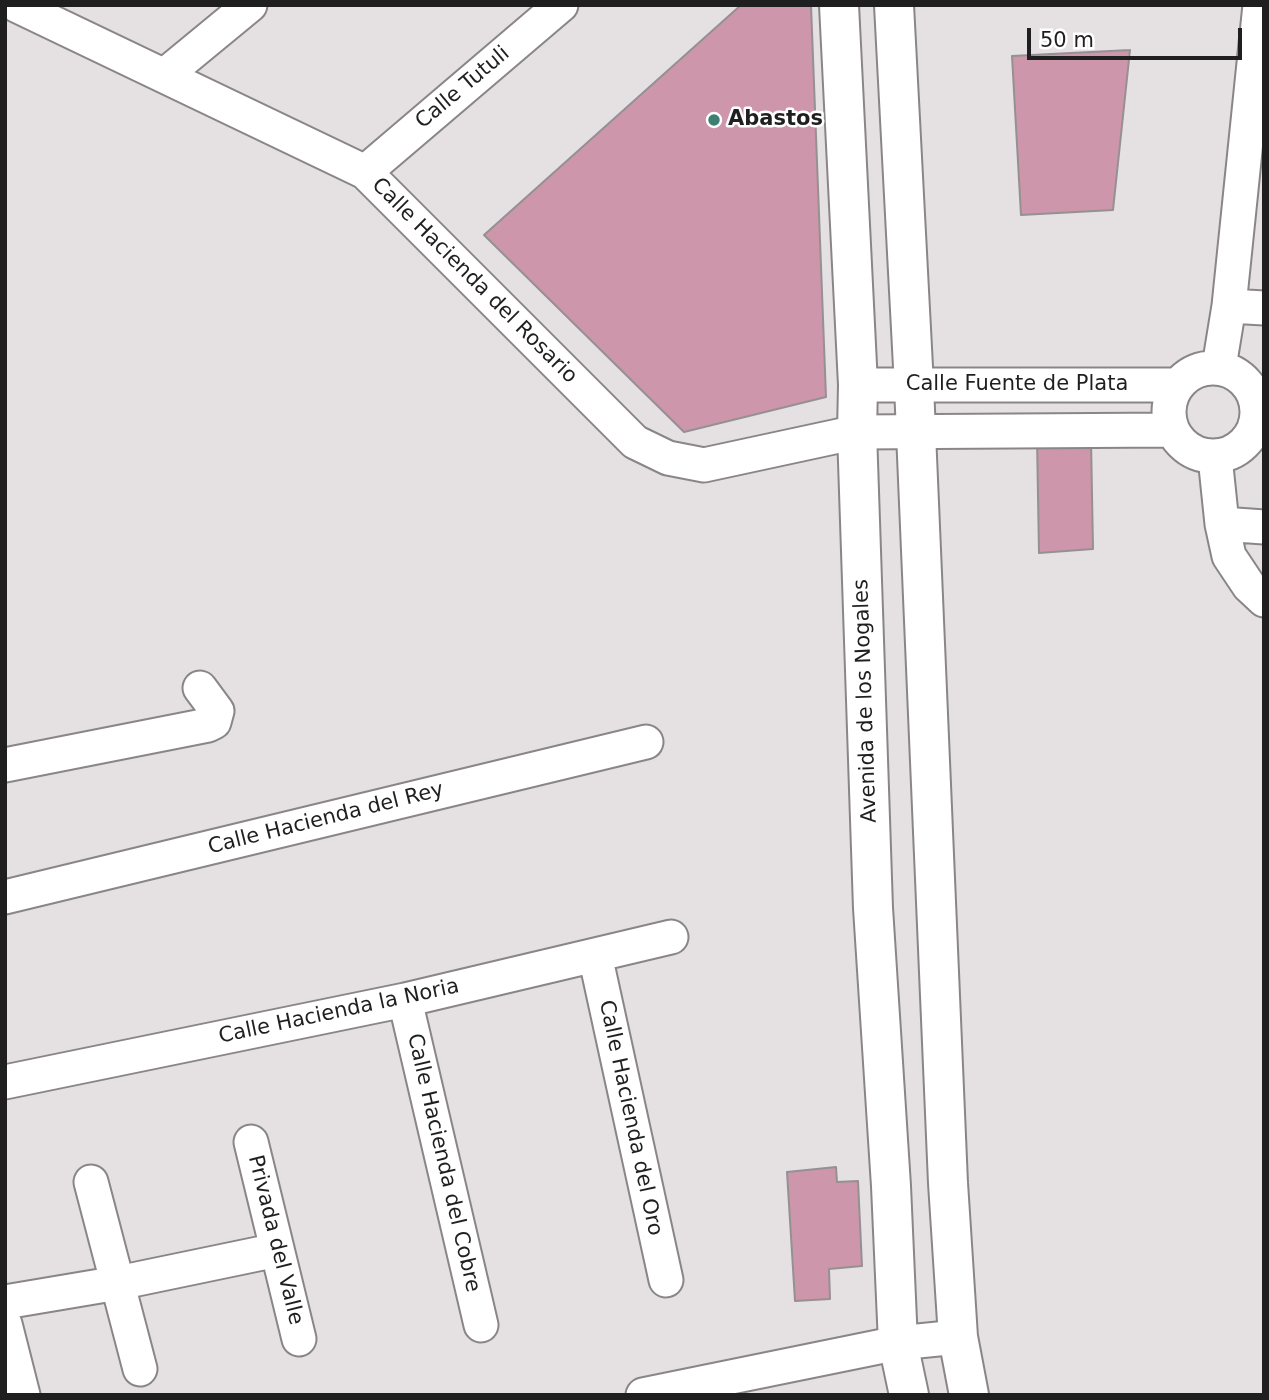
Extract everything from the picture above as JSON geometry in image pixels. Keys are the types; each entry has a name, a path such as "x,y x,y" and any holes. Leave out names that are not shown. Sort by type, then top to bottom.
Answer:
{"main road":[{"name":"Avenida de los Nogales","path":"839,5 858,385 857,432 873,908 898,1343 909,1395"},
{"path":"894,5 914,386 947,1169 958,1337 969,1395"}],"street":[{"name":"Calle Hacienda del Rosario","path":"16,5 365,172 635,442 668,458 704,465 857,432 915,432"},
{"path":"164,75 250,5"},
{"name":"Calle Tutuli","path":"365,172 561,5"},
{"path":"1219,367 1257,88 1260,5"},
{"path":"1229,306 1264,308"},
{"path":"1219,367 1239,375 1253,392 1258,413 1251,435 1236,450 1215,457 1197,454 1182,445 1171,430 1168,407 1177,384 1195,370 1219,367"},
{"name":"Calle Fuente de Plata","path":"858,385 1177,384"},
{"path":"915,432 1171,430"},
{"path":"1215,457 1222,524 1229,556 1249,586 1264,600"},
{"path":"1222,524 1264,527"},
{"path":"5,765 208,725 216,717 217,710 200,688"},
{"name":"Calle Hacienda del Rey","path":"5,897 646,742"},
{"name":"Calle Hacienda la Noria","path":"5,1082 405,1000 671,937"},
{"name":"Calle Hacienda del Oro","path":"595,956 666,1280"},
{"name":"Calle Hacienda del Cobre","path":"405,1000 481,1325"},
{"name":"Privada del Valle","path":"251,1142 299,1339"},
{"path":"91,1182 140,1369"},
{"path":"5,1302 118,1283 277,1250"},
{"path":"5,1324 23,1395"},
{"path":"643,1395 898,1343 958,1337"}],"building":[{"name":"Abastos","path":"741,5 811,5 826,397 684,432 484,235"},
{"path":"1130,50 1113,210 1021,215 1012,56"},
{"path":"1037,439 1091,440 1093,549 1039,553"},
{"path":"836,1167 837,1182 858,1181 862,1266 829,1269 830,1299 795,1301 787,1172"}],"place":[{"name":"Abastos","path":"714,120"}]}
